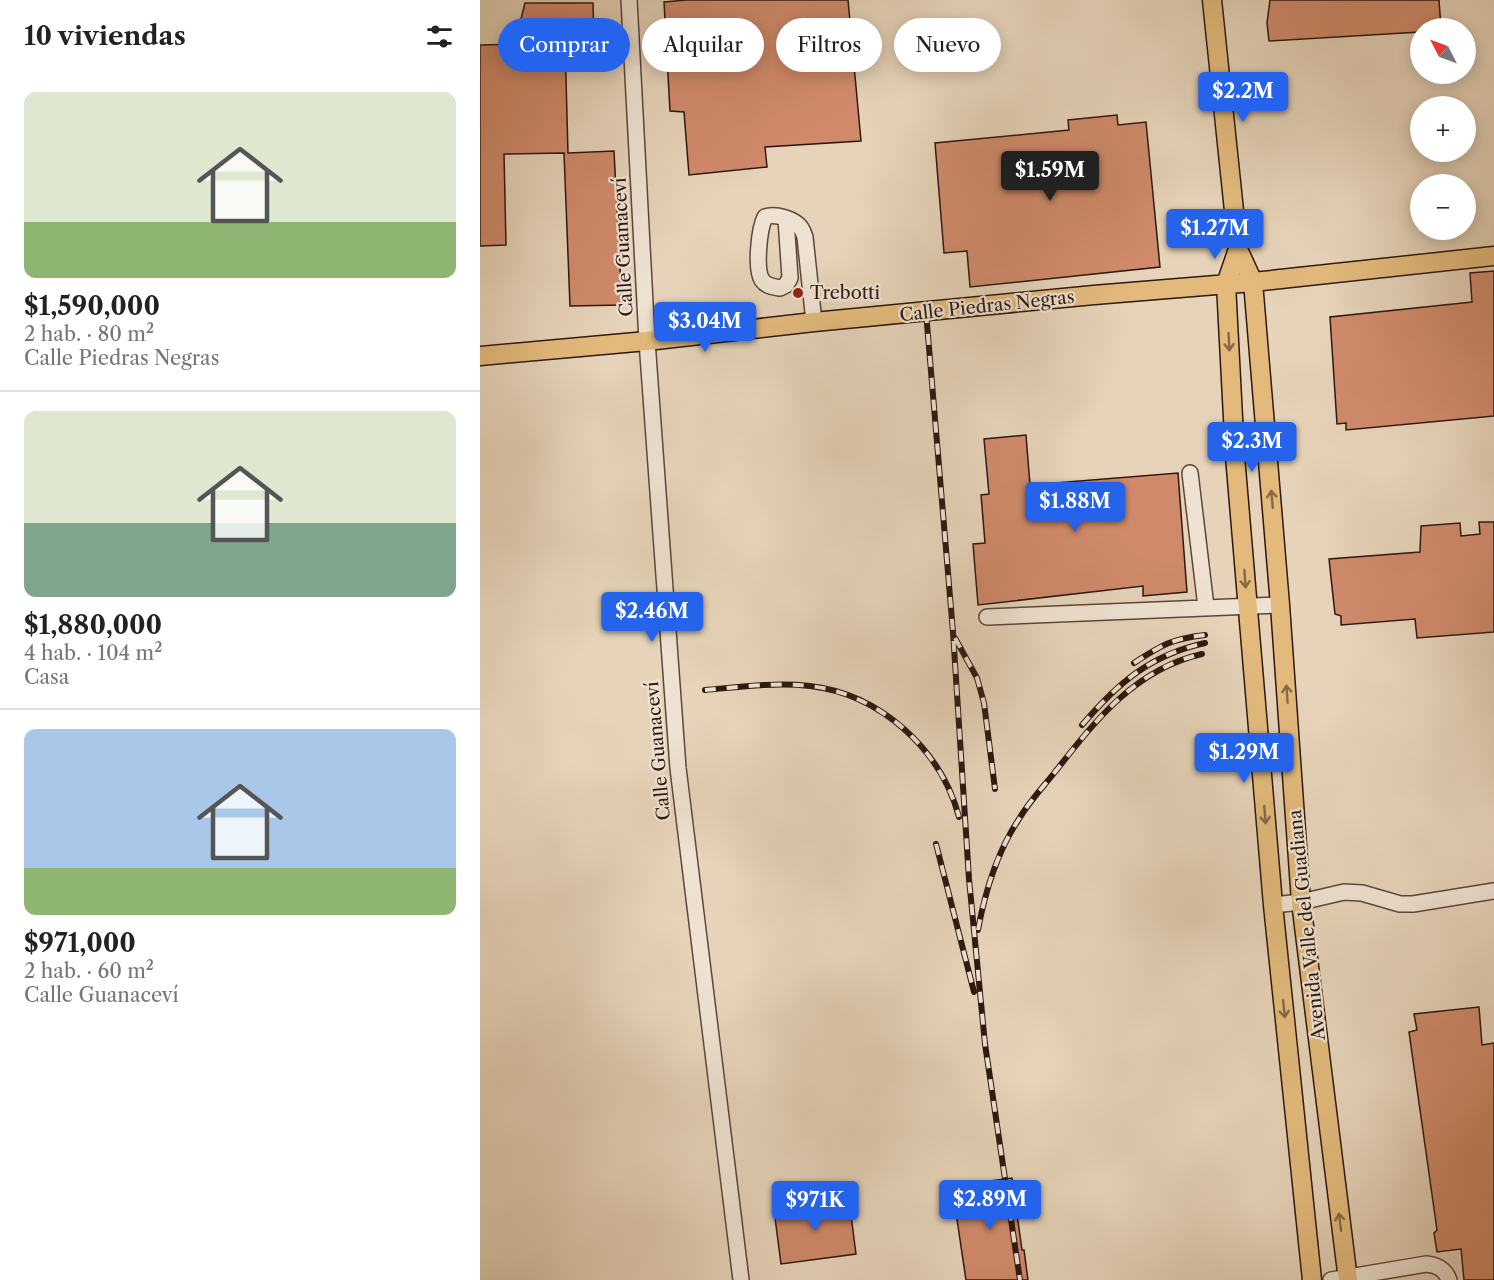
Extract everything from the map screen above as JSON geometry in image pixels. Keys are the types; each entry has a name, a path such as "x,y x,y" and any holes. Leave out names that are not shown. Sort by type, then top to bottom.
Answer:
{"main road":[{"path":"1212,0 1238,249 1226,284"},
{"name":"Avenida Valle del Guadiana","path":"1238,249 1253,282 1281,605 1301,902 1342,1279"},
{"name":"Calle Piedras Negras","path":"480,356 647,341 814,322 1253,282 1494,256"},
{"name":"Avenida Valle del Guadiana","path":"1226,284 1235,456 1247,605 1273,905 1312,1280"},
{"path":"1235,456 1268,455"}],"street":[{"name":"Calle Guanaceví","path":"629,0 647,341 678,768 741,1280"},
{"path":"786,219 801,227 805,237 814,322"},
{"path":"1190,472 1206,607"},
{"path":"987,616 1281,605"},
{"path":"1273,905 1301,902 1344,892 1362,893 1400,904 1413,904 1494,891"},
{"path":"1342,1279 1426,1264 1443,1270 1449,1280"}],"building":[{"path":"848,0 850,18 776,18 776,72 855,72 861,141 765,147 767,167 689,175 684,112 670,111 668,72 764,72 764,18 665,18 664,2"},
{"path":"1270,0 1439,0 1440,18 1410,18 1410,33 1269,41 1267,23"},
{"path":"525,3 593,3 593,18 521,18"},
{"path":"480,45 498,45 498,72 566,72 568,153 614,151 622,305 570,306 564,153 504,154 506,245 480,246"},
{"path":"1117,115 1118,125 1146,122 1160,267 970,287 967,251 944,253 935,143 1069,130 1068,120"},
{"path":"1494,271 1494,416 1346,430 1346,423 1337,424 1330,317 1472,302 1470,273"},
{"path":"1026,435 1030,485 1178,473 1187,592 1143,596 1143,586 978,605 973,544 985,543 981,495 989,494 984,439"},
{"path":"1479,522 1494,522 1494,632 1417,638 1415,619 1341,625 1341,616 1335,614 1329,559 1420,552 1421,526 1460,523 1461,536 1480,534"},
{"path":"1479,1007 1482,1045 1494,1043 1494,1280 1464,1280 1461,1249 1437,1252 1434,1233 1437,1230 1409,1032 1417,1030 1414,1014"},
{"path":"1012,1178 1028,1280 966,1280 952,1186"},
{"path":"849,1200 856,1254 781,1264 774,1210"}],"railway":[{"path":"926,312 953,632 969,879 985,1044 1020,1280"},
{"path":"1134,663 1167,644 1205,635"},
{"path":"955,638 977,678 984,703 995,789"},
{"path":"1082,725 1109,696 1136,673 1168,655 1205,643"},
{"path":"978,930 988,887 1011,832 1027,807 1085,734 1101,716 1137,684 1178,661 1202,654"},
{"path":"705,690 757,685 797,685 836,691 860,700 883,713 904,729 922,748 938,769 959,817"},
{"path":"936,844 974,992"}],"place":[{"name":"Trebotti","path":"798,293"}]}
